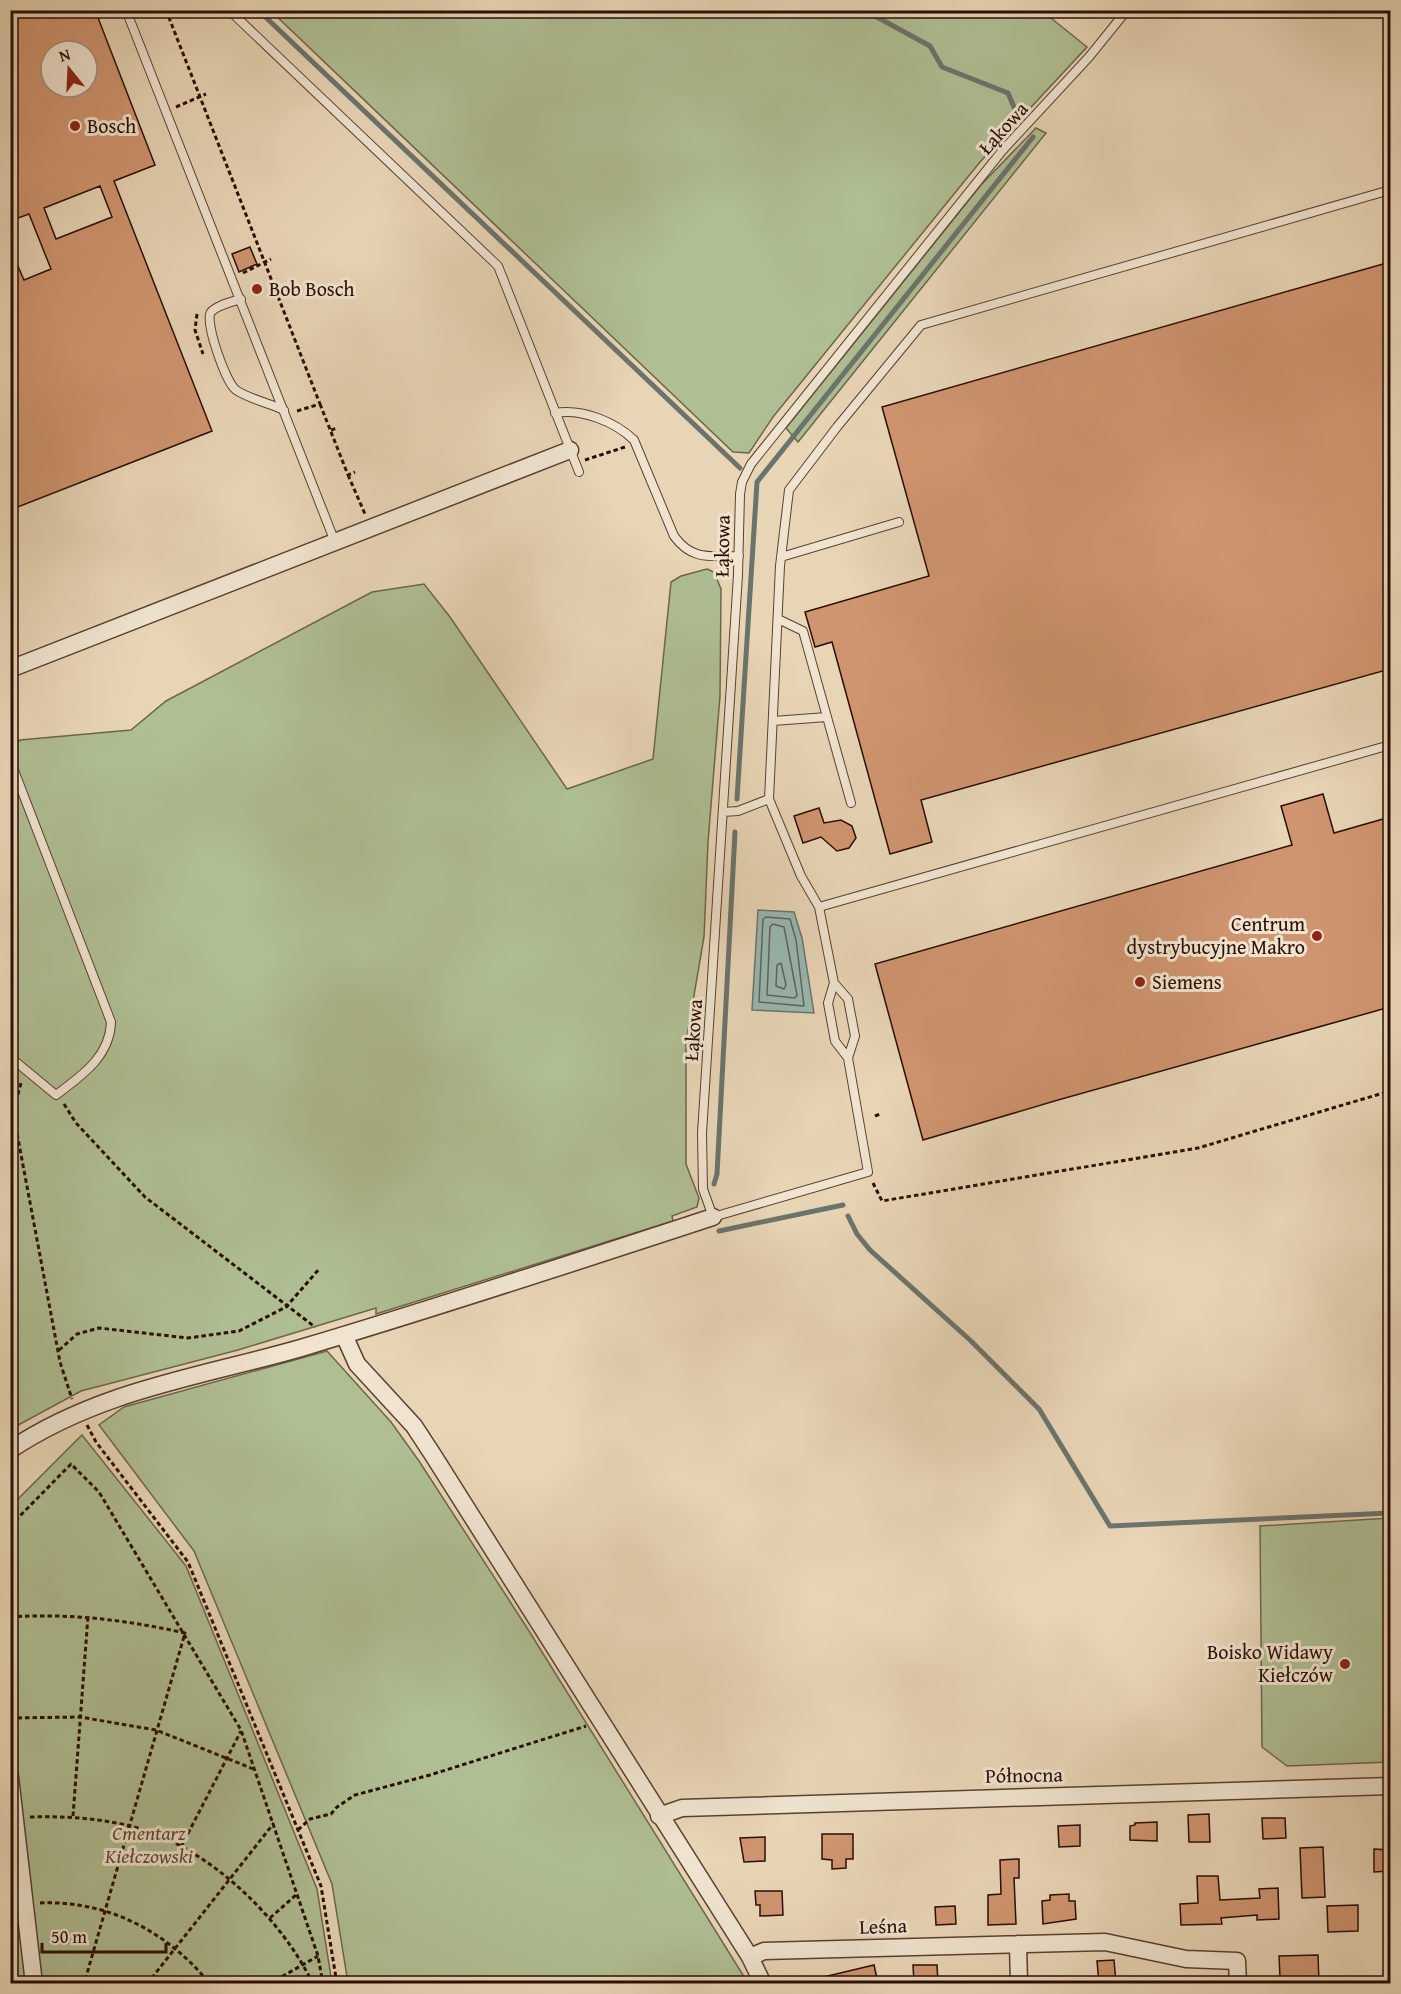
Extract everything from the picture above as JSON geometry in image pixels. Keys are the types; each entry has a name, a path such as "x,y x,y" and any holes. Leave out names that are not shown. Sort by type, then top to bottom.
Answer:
{"street":[{"path":"10,669 375,526 572,455"},
{"path":"10,1449 46,1427 78,1412 136,1391 235,1367 344,1335 713,1217"},
{"path":"344,1335 357,1364 414,1426 750,1957 764,1983"},
{"path":"10,1777 34,1983"},
{"name":"Północna","path":"659,1816 682,1808 1390,1786"},
{"name":"Leśna","path":"750,1957 764,1951 1106,1942 1186,1959 1237,1960 1238,1983"},
{"path":"1018,1944 1019,1983"}],"lane":[{"path":"126,10 335,542"},
{"path":"229,10 498,266 579,472"},
{"name":"Łąkowa","path":"713,1217 704,1189 702,1160 742,482 750,464 1002,151 1074,74 1127,10"},
{"path":"848,1058 835,1041 828,1003 834,983 819,907 801,876 769,799 781,557 789,490 837,427 921,325 1390,190"},
{"path":"241,299 215,308 209,314 207,323 226,374 236,390 284,410"},
{"path":"555,413 579,411 625,432 634,440 675,536 684,549 697,555 739,556"},
{"path":"781,557 899,522"},
{"path":"778,619 803,631 850,803"},
{"path":"773,721 827,717"},
{"path":"819,907 1390,745"},
{"path":"10,760 111,1022 107,1045 100,1057 56,1095 10,1057"},
{"path":"723,812 738,812 769,799"},
{"path":"713,1217 867,1172 848,1058 855,1036 848,999 834,983"}],"path":[{"path":"166,10 348,475 367,519 372,517 375,526"},
{"path":"183,52 190,50"},
{"path":"166,111 206,94"},
{"path":"216,136 222,133"},
{"path":"232,178 238,175"},
{"path":"249,221 256,219"},
{"path":"245,280 242,273 266,264 271,259"},
{"path":"282,304 288,302"},
{"path":"298,345 304,343"},
{"path":"314,387 320,385"},
{"path":"297,413 320,404"},
{"path":"330,430 337,428"},
{"path":"572,455 626,447 634,440"},
{"path":"348,475 355,472"},
{"path":"21,1065 21,1088 13,1112 66,1384 78,1412 96,1442 188,1562 321,1886 337,1983"},
{"path":"867,1172 882,1201 1198,1148 1390,1090"},
{"path":"56,1095 76,1123 145,1197 303,1320"},
{"path":"875,1116 880,1114"},
{"path":"59,1350 77,1334 99,1328 188,1338 239,1330 286,1307 320,1268"},
{"path":"10,1526 70,1464 99,1492 241,1730 298,1893 318,1956 323,1983"},
{"path":"10,1617 88,1616 135,1622 185,1633"},
{"path":"73,1816 88,1616"},
{"path":"84,1983 185,1633"},
{"path":"10,1718 80,1717 156,1730 256,1770"},
{"path":"298,1830 310,1819 331,1814 355,1795 430,1775 575,1731 600,1721"},
{"path":"181,1846 241,1730"},
{"path":"15,1817 73,1816 128,1826 181,1846 230,1878 270,1918 304,1964 313,1983"},
{"path":"147,1983 274,1823"},
{"path":"270,1918 298,1893"},
{"path":"25,1904 57,1902 105,1910 137,1923 176,1947 210,1983"},
{"path":"269,1983 318,1956"}],"green space":[{"path":"1041,10 1087,47 980,162 773,417 749,453 733,452 271,11"},
{"path":"1036,128 1046,133 798,442 786,428 981,185"},
{"path":"707,569 714,572 721,589 720,696 708,842 704,937 686,1042 686,1164 699,1198 697,1207 672,1216 673,1221 376,1314 376,1308 238,1350 81,1391 11,1429 11,749 20,740 131,730 166,701 372,592 424,584 450,617 567,789 653,759 671,582 681,576"},
{"path":"327,1351 391,1422 419,1461 529,1631 748,1983 348,1983 332,1884 194,1551 99,1425 124,1407"},
{"name":"Cmentarz Kiełczowski","path":"82,1435 186,1566 317,1889 332,1983 11,1984 11,1506"},
{"path":"1390,1518 1390,1762 1287,1766 1262,1747 1260,1526"}],"water":[{"path":"758,910 794,912 802,938 814,1013 752,1010"}],"building":[{"path":"10,10 95,10 155,165 114,181 212,431 10,510 10,386 15,384 10,374 10,248 24,280 51,269 29,214 10,221","holes":["100,186 112,217 56,239 44,208"]},
{"path":"250,247 257,264 239,272 232,254"},
{"path":"1390,262 1390,669 921,800 932,842 890,854 832,642 815,647 805,612 929,576 882,407"},
{"path":"1323,794 1334,833 1390,817 1390,1007 923,1140 875,964 1292,845 1281,806"},
{"path":"819,808 824,823 841,820 852,826 856,838 849,848 837,851 821,837 803,843 794,816"},
{"path":"1209,1814 1210,1842 1189,1842 1188,1815"},
{"path":"1262,1818 1285,1818 1286,1838 1263,1839"},
{"path":"1157,1822 1157,1841 1130,1840 1130,1826 1135,1823"},
{"path":"1080,1825 1080,1846 1059,1847 1058,1826"},
{"path":"822,1834 853,1834 853,1859 846,1859 846,1868 832,1869 832,1860 822,1859"},
{"path":"765,1837 765,1861 744,1862 740,1838"},
{"path":"1323,1847 1325,1897 1302,1898 1300,1848"},
{"path":"1374,1849 1390,1850 1390,1871 1374,1872"},
{"path":"1019,1859 1019,1878 1014,1878 1016,1924 988,1925 988,1895 1001,1894 1000,1860"},
{"path":"1197,1876 1218,1876 1220,1900 1260,1898 1259,1889 1278,1888 1279,1919 1257,1920 1257,1915 1221,1918 1222,1924 1181,1925 1180,1904 1198,1903"},
{"path":"755,1891 782,1891 783,1915 760,1916 760,1905 756,1905"},
{"path":"1069,1894 1069,1901 1075,1901 1076,1919 1043,1924 1042,1901 1050,1900 1050,1895"},
{"path":"1358,1905 1358,1931 1328,1932 1327,1906"},
{"path":"955,1906 956,1924 936,1925 935,1907"},
{"path":"1318,1955 1319,1983 1289,1983 1289,1977 1280,1977 1279,1956"},
{"path":"1114,1960 1116,1983 1099,1983 1097,1961"},
{"path":"874,1965 878,1983 820,1983 819,1978"},
{"path":"913,1965 937,1965 938,1983 914,1983"}],"waterway":[{"path":"258,10 740,468"},
{"path":"864,10 930,46 942,67 1008,93 1020,121"},
{"path":"737,799 757,482 1033,137"},
{"path":"714,1184 717,1174 735,832"},
{"path":"719,1231 843,1205"},
{"path":"848,1216 857,1234 870,1250 970,1340 1039,1409 1110,1526 1390,1513"}],"place":[{"name":"Bosch","path":"75,126"},
{"name":"Bob Bosch","path":"257,289"},
{"name":"Centrum dystrybucyjne Makro","path":"1317,936"},
{"name":"Siemens","path":"1140,982"},
{"name":"Boisko Widawy Kiełczów","path":"1345,1664"}]}
